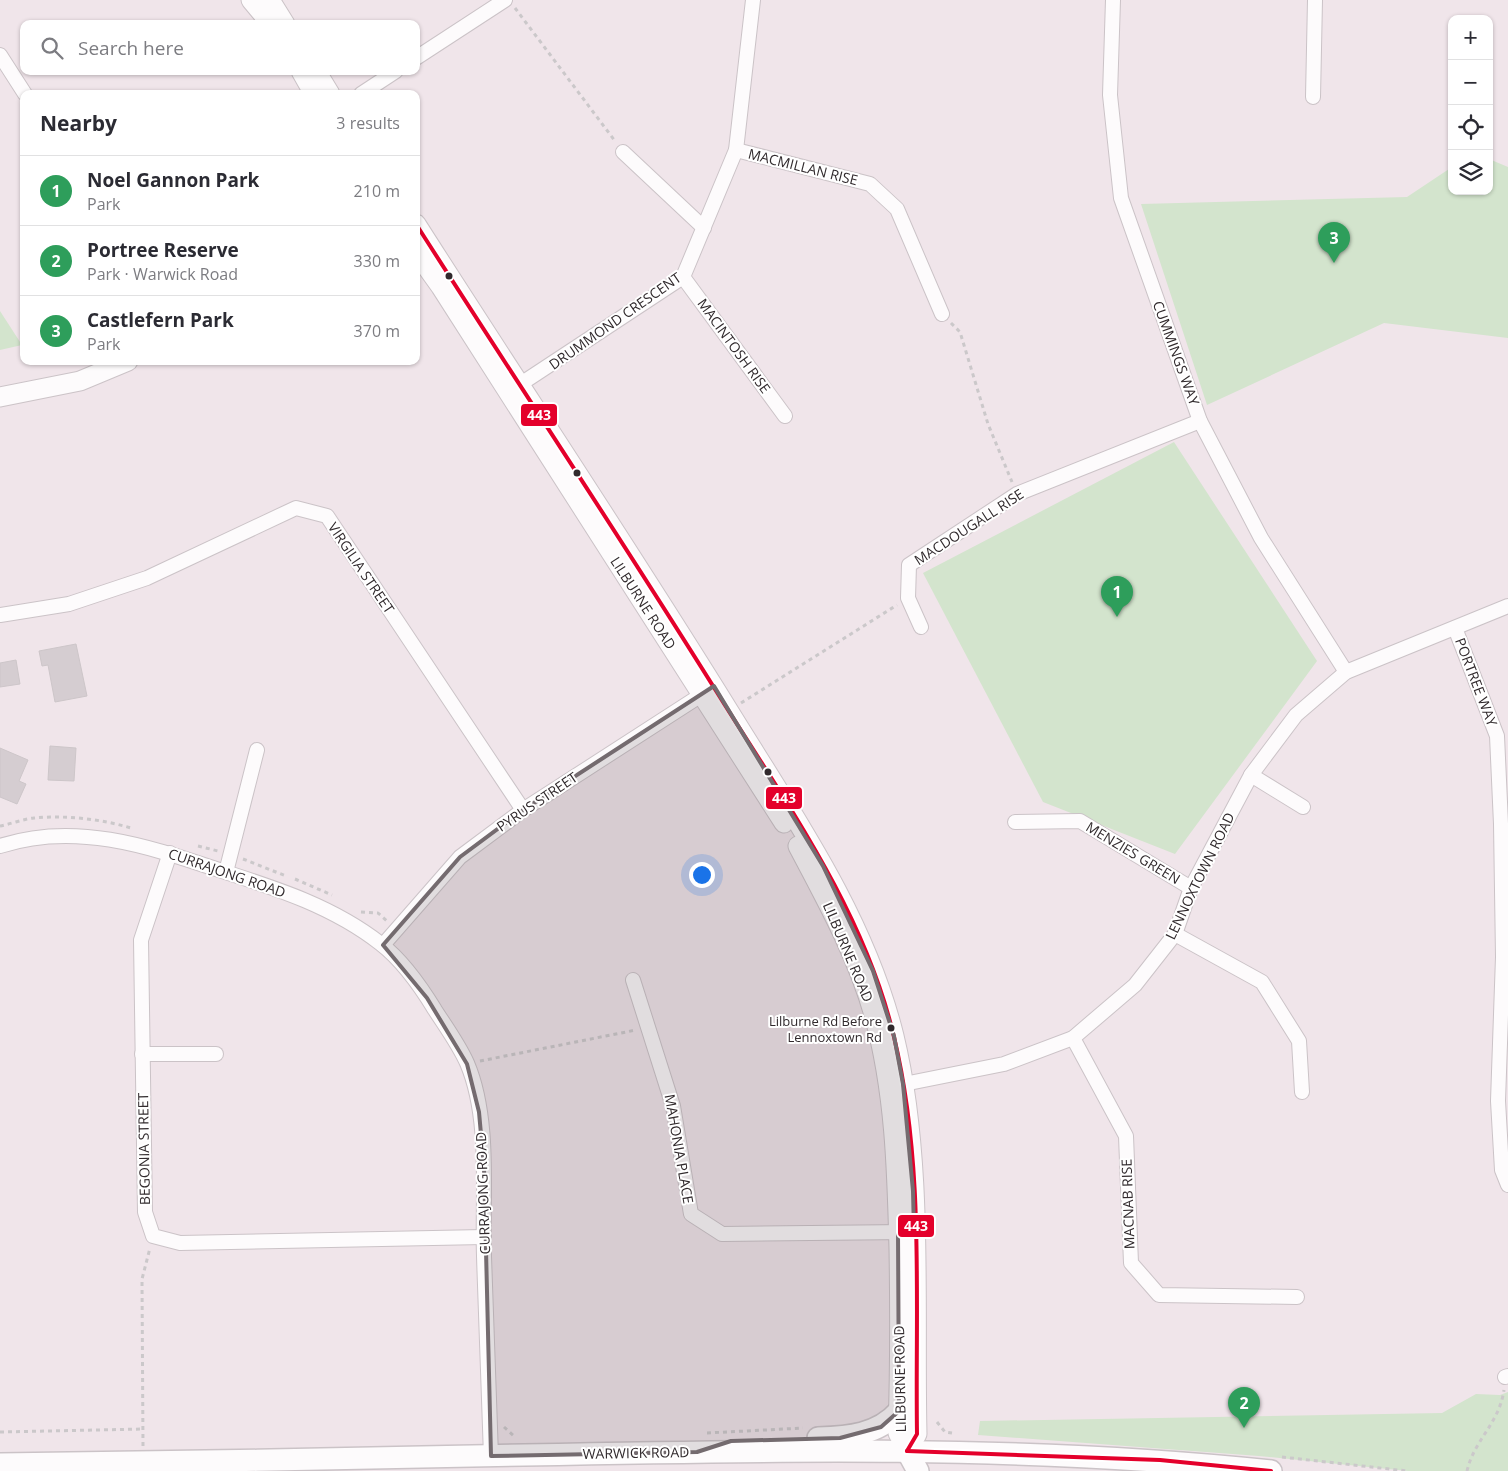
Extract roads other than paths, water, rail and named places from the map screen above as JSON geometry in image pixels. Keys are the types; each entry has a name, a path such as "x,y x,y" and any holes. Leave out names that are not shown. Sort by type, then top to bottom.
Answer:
{"main road":[{"path":"697,1452 731,1441 840,1438 856,1435 881,1427 899,1411"},
{"name":"WARWICK ROAD","path":"0,1464 84,1467 166,1466 697,1452 905,1461 1160,1460 1271,1471"},
{"path":"905,1461 918,1471"}],"street":[{"path":"251,0 268,20"},
{"path":"270,0 282,20"},
{"path":"420,55 505,0"},
{"name":"DRUMMOND CRESCENT","path":"514,389 683,277 736,150 753,0"},
{"name":"CUMMINGS WAY","path":"1113,0 1110,95 1120,198 1200,422 1261,538 1346,672"},
{"path":"1313,96 1316,0"},
{"path":"0,55 22,90"},
{"path":"303,75 312,90"},
{"path":"318,75 328,90"},
{"path":"367,90 390,75"},
{"name":"MACMILLAN RISE","path":"736,150 870,184 897,209 942,314"},
{"path":"623,152 704,228"},
{"name":"LILBURNE ROAD","path":"420,231 514,389 708,690 796,818 862,942 894,1036 896,1086 910,1141 898,1433 905,1461"},
{"name":"LILBURNE ROAD","path":"420,258 514,389"},
{"name":"MACINTOSH RISE","path":"683,277 785,416"},
{"path":"0,397 80,381 118,365"},
{"name":"MACDOUGALL RISE","path":"921,628 908,598 909,565 1017,494 1200,422"},
{"name":"VIRGILIA STREET","path":"0,615 69,604 147,578 296,508 326,516 523,810"},
{"name":"LENNOXTOWN ROAD","path":"896,1086 1004,1064 1073,1038 1135,985 1175,934 1191,888 1251,775 1296,715 1346,672 1508,606"},
{"name":"PORTREE WAY","path":"1455,628 1497,736 1501,824 1503,957 1498,1101 1502,1170 1508,1185"},
{"name":"PYRUS STREET","path":"383,945 460,857 523,810 708,690"},
{"path":"226,872 257,750"},
{"path":"1251,775 1303,808"},
{"name":"MENZIES GREEN","path":"1015,822 1080,821 1191,888"},
{"name":"CURRAJONG ROAD","path":"0,846 50,836 86,835 131,842 170,853 307,900 346,920 383,945 408,972 428,998 467,1064 480,1112 484,1168 484,1237 491,1456"},
{"name":"BEGONIA STREET","path":"170,853 141,940 145,1212 153,1236 180,1243 484,1237"},
{"path":"1175,934 1262,982 1299,1041 1302,1092"},
{"name":"MAHONIA PLACE","path":"633,980 673,1106 691,1214 722,1234 906,1232"},
{"name":"MACNAB RISE","path":"1073,1038 1126,1136 1131,1263 1159,1295 1297,1297"},
{"path":"142,1054 216,1054"},
{"name":"LILBURNE ROAD","path":"905,1461 917,1434 906,1232"}],"place":[{"name":"Castlefern Park","path":"1334,263"},
{"name":"Noel Gannon Park","path":"1117,617"},
{"name":"Lilburne Rd Before Lennoxtown Rd","path":"891,1028"},
{"name":"Portree Reserve","path":"1244,1428"}]}
